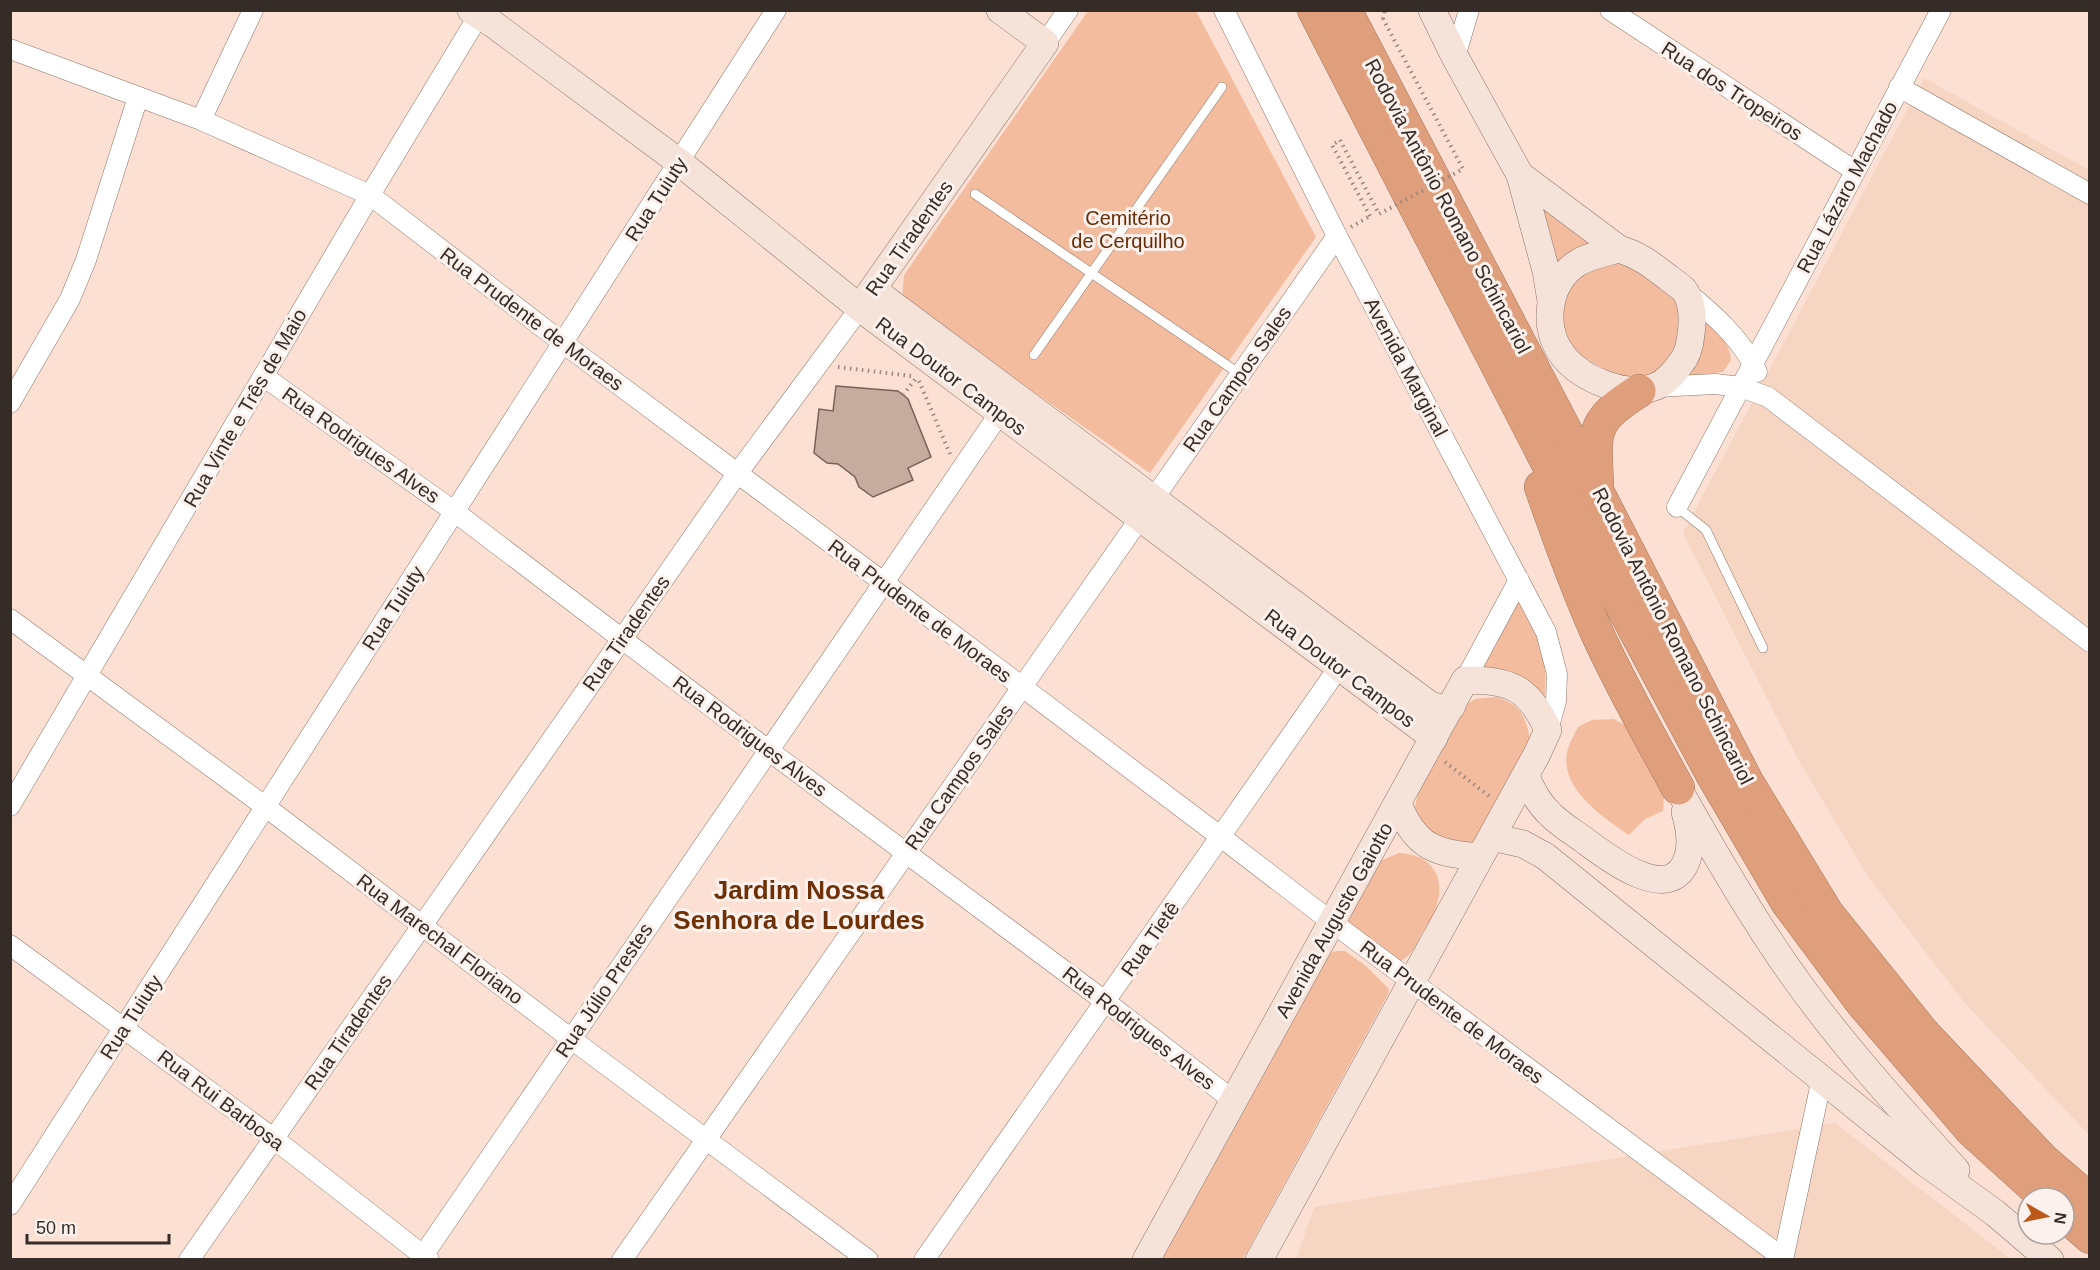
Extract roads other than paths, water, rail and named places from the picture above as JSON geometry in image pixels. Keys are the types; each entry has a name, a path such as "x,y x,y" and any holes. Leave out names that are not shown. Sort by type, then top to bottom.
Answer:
{"highway":[{"name":"Rodovia Antônio Romano Schincariol","path":"1314,10 1712,774 1787,902 1863,1004 1972,1131 2033,1186"},
{"name":"Rodovia Antônio Romano Schincariol","path":"1345,10 1747,782 1827,914 1923,1033 2043,1160 2090,1200"},
{"path":"1499,369 1566,558 1598,634 1630,701 1678,788"},
{"path":"1597,491 1594,442 1600,424 1615,407 1648,389"},
{"path":"2076,1225 2090,1237"}],"street":[{"path":"201,120 253,10"},
{"name":"Rua Tuiuty","path":"10,1205 776,10"},
{"path":"1000,10 1045,43"},
{"name":"Rua Tiradentes","path":"189,1260 737,474 860,308 1068,10"},
{"name":"Avenida Marginal","path":"1224,10 1337,236 1546,632 1557,674 1556,701 1548,730"},
{"path":"1432,10 1455,57 1520,175 1546,271 1551,301 1550,316 1556,345 1573,366 1606,385 1618,389 1715,384 1741,387 1768,397 2090,642"},
{"path":"1455,57 1468,10"},
{"name":"Rua dos Tropeiros","path":"1610,10 1855,171"},
{"name":"Rua Lázaro Machado","path":"1677,507 1941,10"},
{"name":"Rua Doutor Campos","path":"477,12 679,162 860,308 1006,403 1346,657 1430,705 1442,708 1452,706"},
{"name":"Rua Vinte e Três de Maio","path":"10,806 477,12"},
{"name":"Rua Prudente de Moraes","path":"10,49 201,120 370,195 562,343 883,582 1333,924 1783,1259"},
{"path":"1899,87 2090,194"},
{"path":"10,403 70,299 86,260 138,97"},
{"path":"1520,175 1619,249 1643,258 1709,310 1742,346 1753,363 1768,397"},
{"name":"Rua Campos Sales","path":"622,1260 1337,236"},
{"path":"1551,301 1563,275 1577,264 1619,249"},
{"name":"Rua Doutor Campos","path":"876,285 878,292 1006,403"},
{"path":"1648,389 1676,370 1686,358 1692,323 1690,304 1685,291"},
{"name":"Rua Rodrigues Alves","path":"263,376 455,512 1234,1101"},
{"name":"Rua Júlio Prestes","path":"424,1258 570,1038 1006,403"},
{"name":"Avenida Augusto Gaiotto","path":"1146,1260 1333,924 1519,580"},
{"name":"Rua Marechal Floriano","path":"10,619 266,807 868,1260"},
{"name":"Rua Doutor Campos","path":"1346,657 1431,743"},
{"name":"Rua Tietê","path":"924,1260 1346,657"},
{"path":"1259,1260 1526,777 1548,730 1540,712 1530,699 1516,688 1498,681 1465,680"},
{"path":"1526,777 1537,800 1553,817 1610,859 1651,879 1672,878 1683,868 1691,851 1689,824 1678,788"},
{"path":"1678,788 1734,887 1787,968 1840,1038 1995,1213"},
{"path":"1398,804 1407,826 1427,846 1447,854 1486,847 1523,844 1545,856 1927,1164 1995,1213 2050,1260"},
{"name":"Rua Rui Barbosa","path":"10,945 273,1138 424,1258"},
{"path":"1783,1259 1822,1078"}],"lane":[{"path":"1034,356 1222,87"},
{"path":"975,194 1240,374"},
{"path":"1677,507 1706,530 1763,648"}],"district":[{"name":"Jardim Nossa Senhora de Lourdes","path":"799,905"}],"park label":[{"name":"Cemitério de Cerquilho","path":"1128,230"}]}
